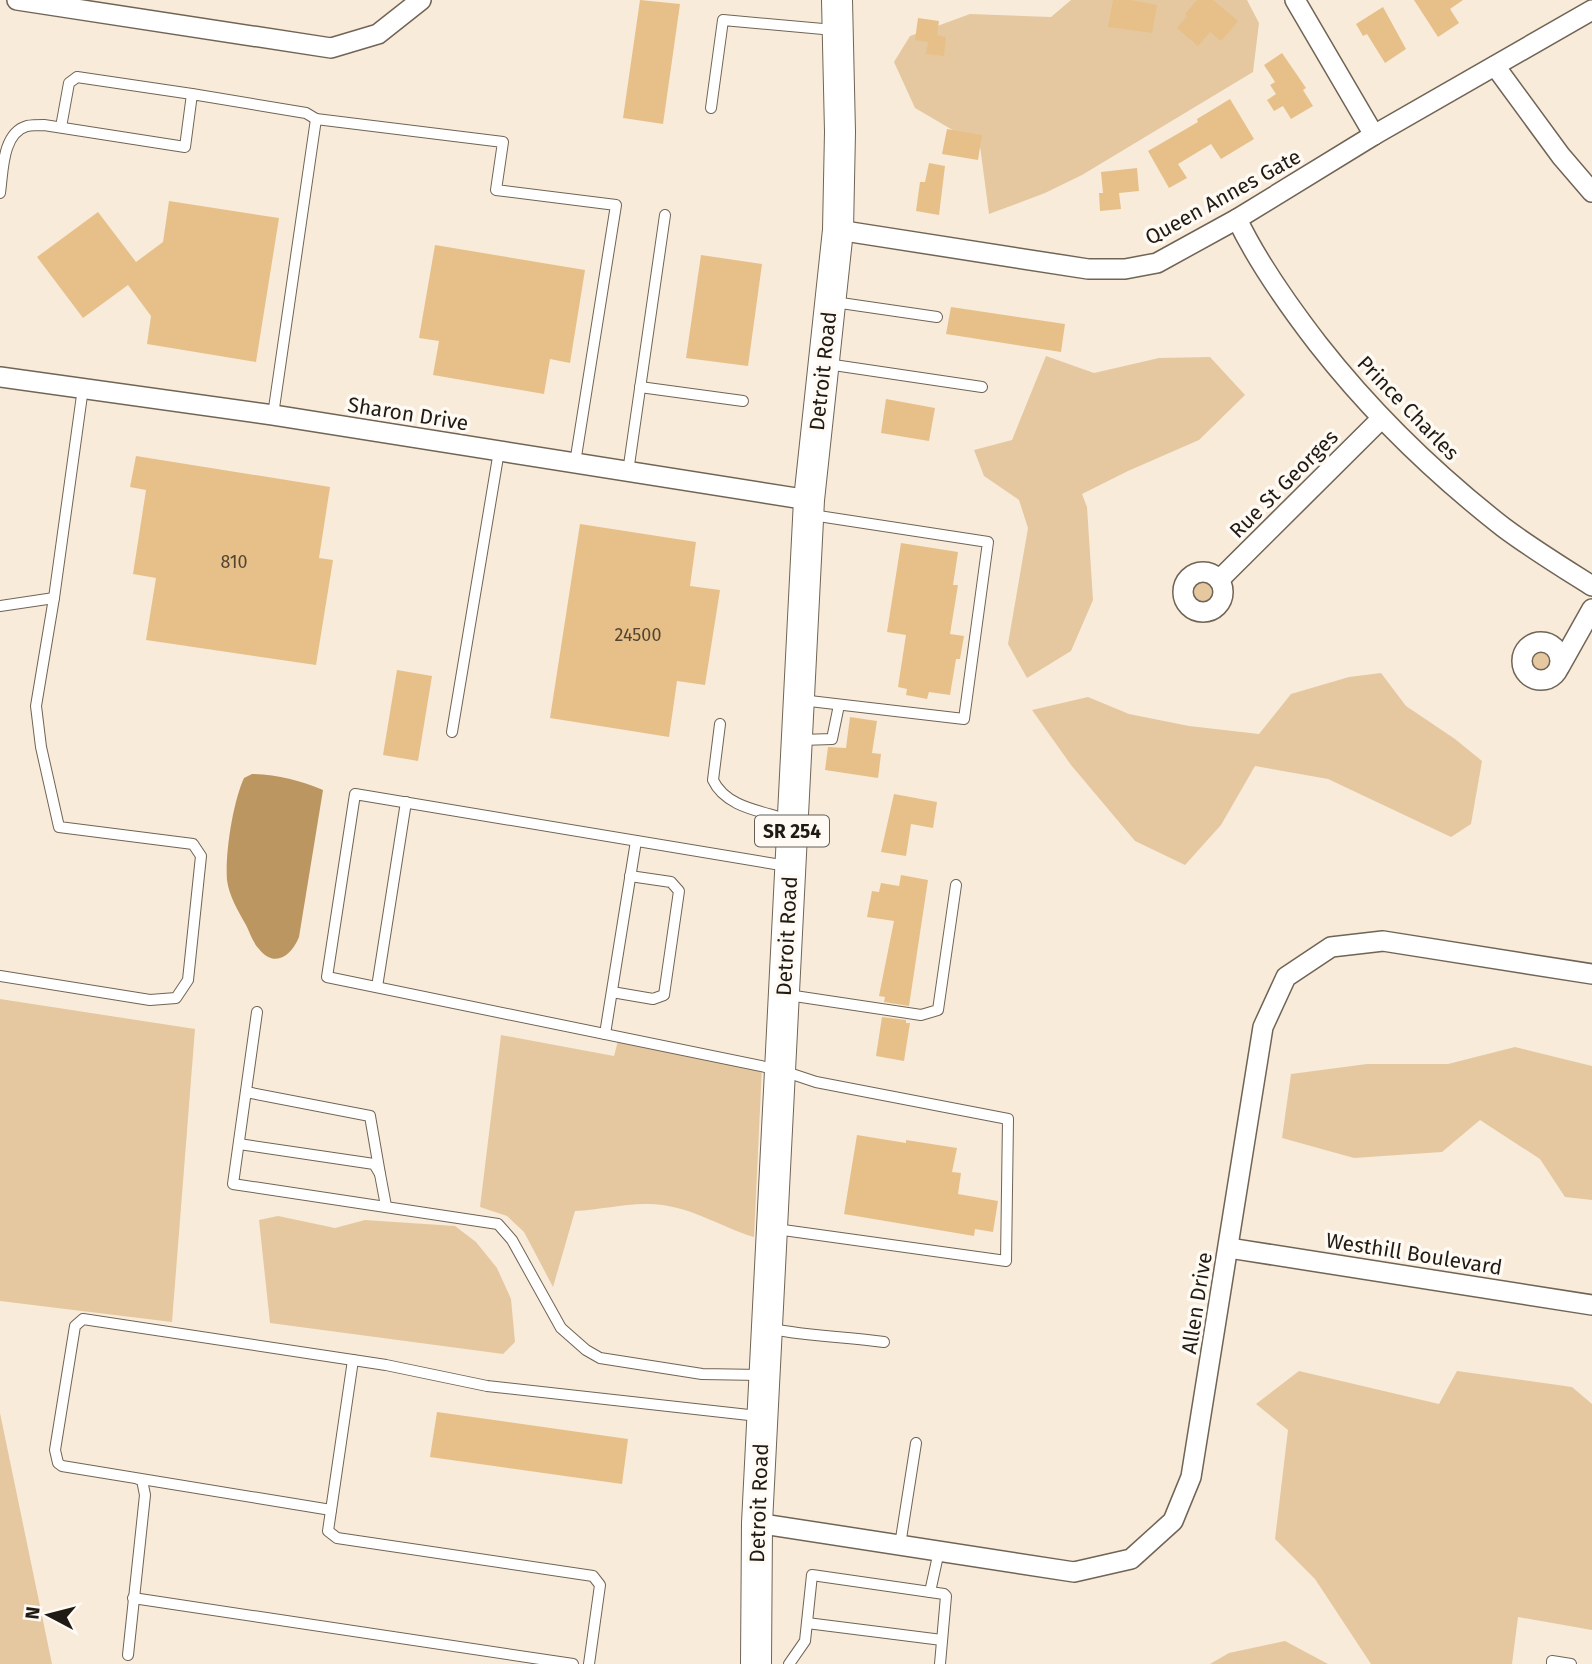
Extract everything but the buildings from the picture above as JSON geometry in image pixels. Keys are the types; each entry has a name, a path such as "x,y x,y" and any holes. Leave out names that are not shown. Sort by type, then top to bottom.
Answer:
{"main road":[{"name":"Detroit Road","path":"756,1664 757,1523 809,507 838,230 840,131 837,0"}],"street":[{"path":"18,0 331,48 378,34 421,0"},
{"path":"1294,0 1374,135"},
{"name":"Queen Annes Gate","path":"838,230 1088,270 1125,269 1157,262 1237,219 1374,135 1592,10"},
{"path":"1495,66 1561,156 1592,192"},
{"name":"Prince Charles","path":"1237,219 1290,309 1381,419 1444,478 1505,528 1592,586"},
{"name":"Sharon Drive","path":"0,377 273,415 628,471 809,507"},
{"name":"Rue St Georges","path":"1219,580 1381,419"},
{"path":"1560,666 1592,609"},
{"name":"Allen Drive","path":"757,1523 1074,1572 1130,1559 1173,1521 1191,1477 1263,1027 1286,977 1331,947 1383,941 1592,974"},
{"name":"Westhill Boulevard","path":"1229,1248 1592,1306"}],"lane":[{"path":"711,107 723,20 838,30"},
{"path":"61,127 69,83 76,78 192,94 306,113 316,119 503,142 496,190 617,205 575,463"},
{"path":"0,193 7,147 13,134 25,126 61,127 185,147 192,94"},
{"path":"273,415 316,119"},
{"path":"628,471 665,215"},
{"path":"830,302 937,317"},
{"path":"823,364 982,387"},
{"path":"640,387 743,401"},
{"path":"0,976 150,1000 176,998 188,981 201,856 193,844 59,827 41,747 36,706 83,388"},
{"path":"452,732 499,451"},
{"path":"799,700 964,719 988,542 809,507"},
{"path":"0,606 54,598"},
{"path":"797,741 832,739 839,705"},
{"path":"720,724 713,780 717,789 730,801 793,821"},
{"path":"772,1229 1006,1261 1008,1119 816,1082 780,1070 327,977 355,794 790,866"},
{"path":"377,987 406,802"},
{"path":"605,1034 636,841"},
{"path":"612,992 653,999 664,995 679,891 671,882 630,876"},
{"path":"784,994 921,1016 938,1010 956,885"},
{"path":"257,1012 233,1184 498,1224 512,1240 561,1328 586,1350 600,1358 702,1374 764,1375"},
{"path":"246,1092 370,1116 386,1206"},
{"path":"239,1144 373,1164 380,1174"},
{"path":"331,1510 62,1466 56,1458 55,1450 75,1326 83,1319 354,1360 487,1386 762,1417"},
{"path":"767,1328 820,1337 838,1336 884,1342"},
{"path":"354,1360 328,1531 337,1538 593,1576 600,1585 589,1664"},
{"path":"900,1545 916,1443"},
{"path":"128,1655 145,1495 142,1480 132,1476"},
{"path":"930,1592 939,1551"},
{"path":"789,1664 805,1641 812,1575 946,1596 940,1664"},
{"path":"134,1598 573,1664"},
{"path":"807,1622 942,1640"},
{"path":"1552,1664 1552,1661 1571,1664"}],"shaded area":[{"path":"1071,0 1247,0 1259,23 1253,72 1082,175 1045,193 989,214 980,146 915,108 894,62 910,36 970,14 1051,17"},
{"path":"1046,356 1094,373 1159,358 1210,357 1245,395 1199,440 1082,494 1087,507 1093,600 1071,651 1027,678 1008,644 1028,528 1019,500 984,476 974,450 1012,440"},
{"path":"1203,581 1213,588 1214,592 1207,602 1203,603 1193,596 1192,592 1199,582"},
{"path":"1541,651 1549,654 1552,662 1549,670 1541,673 1533,670 1530,662 1533,654"},
{"path":"1381,673 1406,706 1482,761 1471,824 1451,837 1328,779 1255,766 1221,825 1185,865 1135,841 1071,765 1032,710 1088,697 1129,714 1189,726 1259,734 1291,694 1349,677"},
{"path":"252,774 288,779 323,790 299,937 287,954 277,959 265,955 255,944 234,903 227,880 229,842 236,800 244,778"},
{"path":"0,999 195,1029 172,1322 0,1301"},
{"path":"501,1035 614,1056 619,1037 762,1067 754,1237 675,1207 636,1204 575,1211 553,1287 524,1232 507,1216 480,1207"},
{"path":"1515,1047 1592,1066 1592,1200 1565,1197 1540,1159 1480,1120 1442,1152 1354,1158 1282,1138 1291,1074 1367,1064 1448,1064"},
{"path":"278,1216 335,1228 365,1220 455,1226 476,1242 497,1268 511,1299 515,1342 503,1354 270,1323 259,1220"},
{"path":"1299,1371 1439,1404 1457,1371 1572,1387 1592,1404 1592,1630 1518,1617 1512,1664 1371,1664 1315,1579 1275,1539 1288,1430 1256,1404"},
{"path":"0,1413 52,1664 0,1664"},
{"path":"1285,1641 1328,1664 1210,1664 1229,1653"}]}
